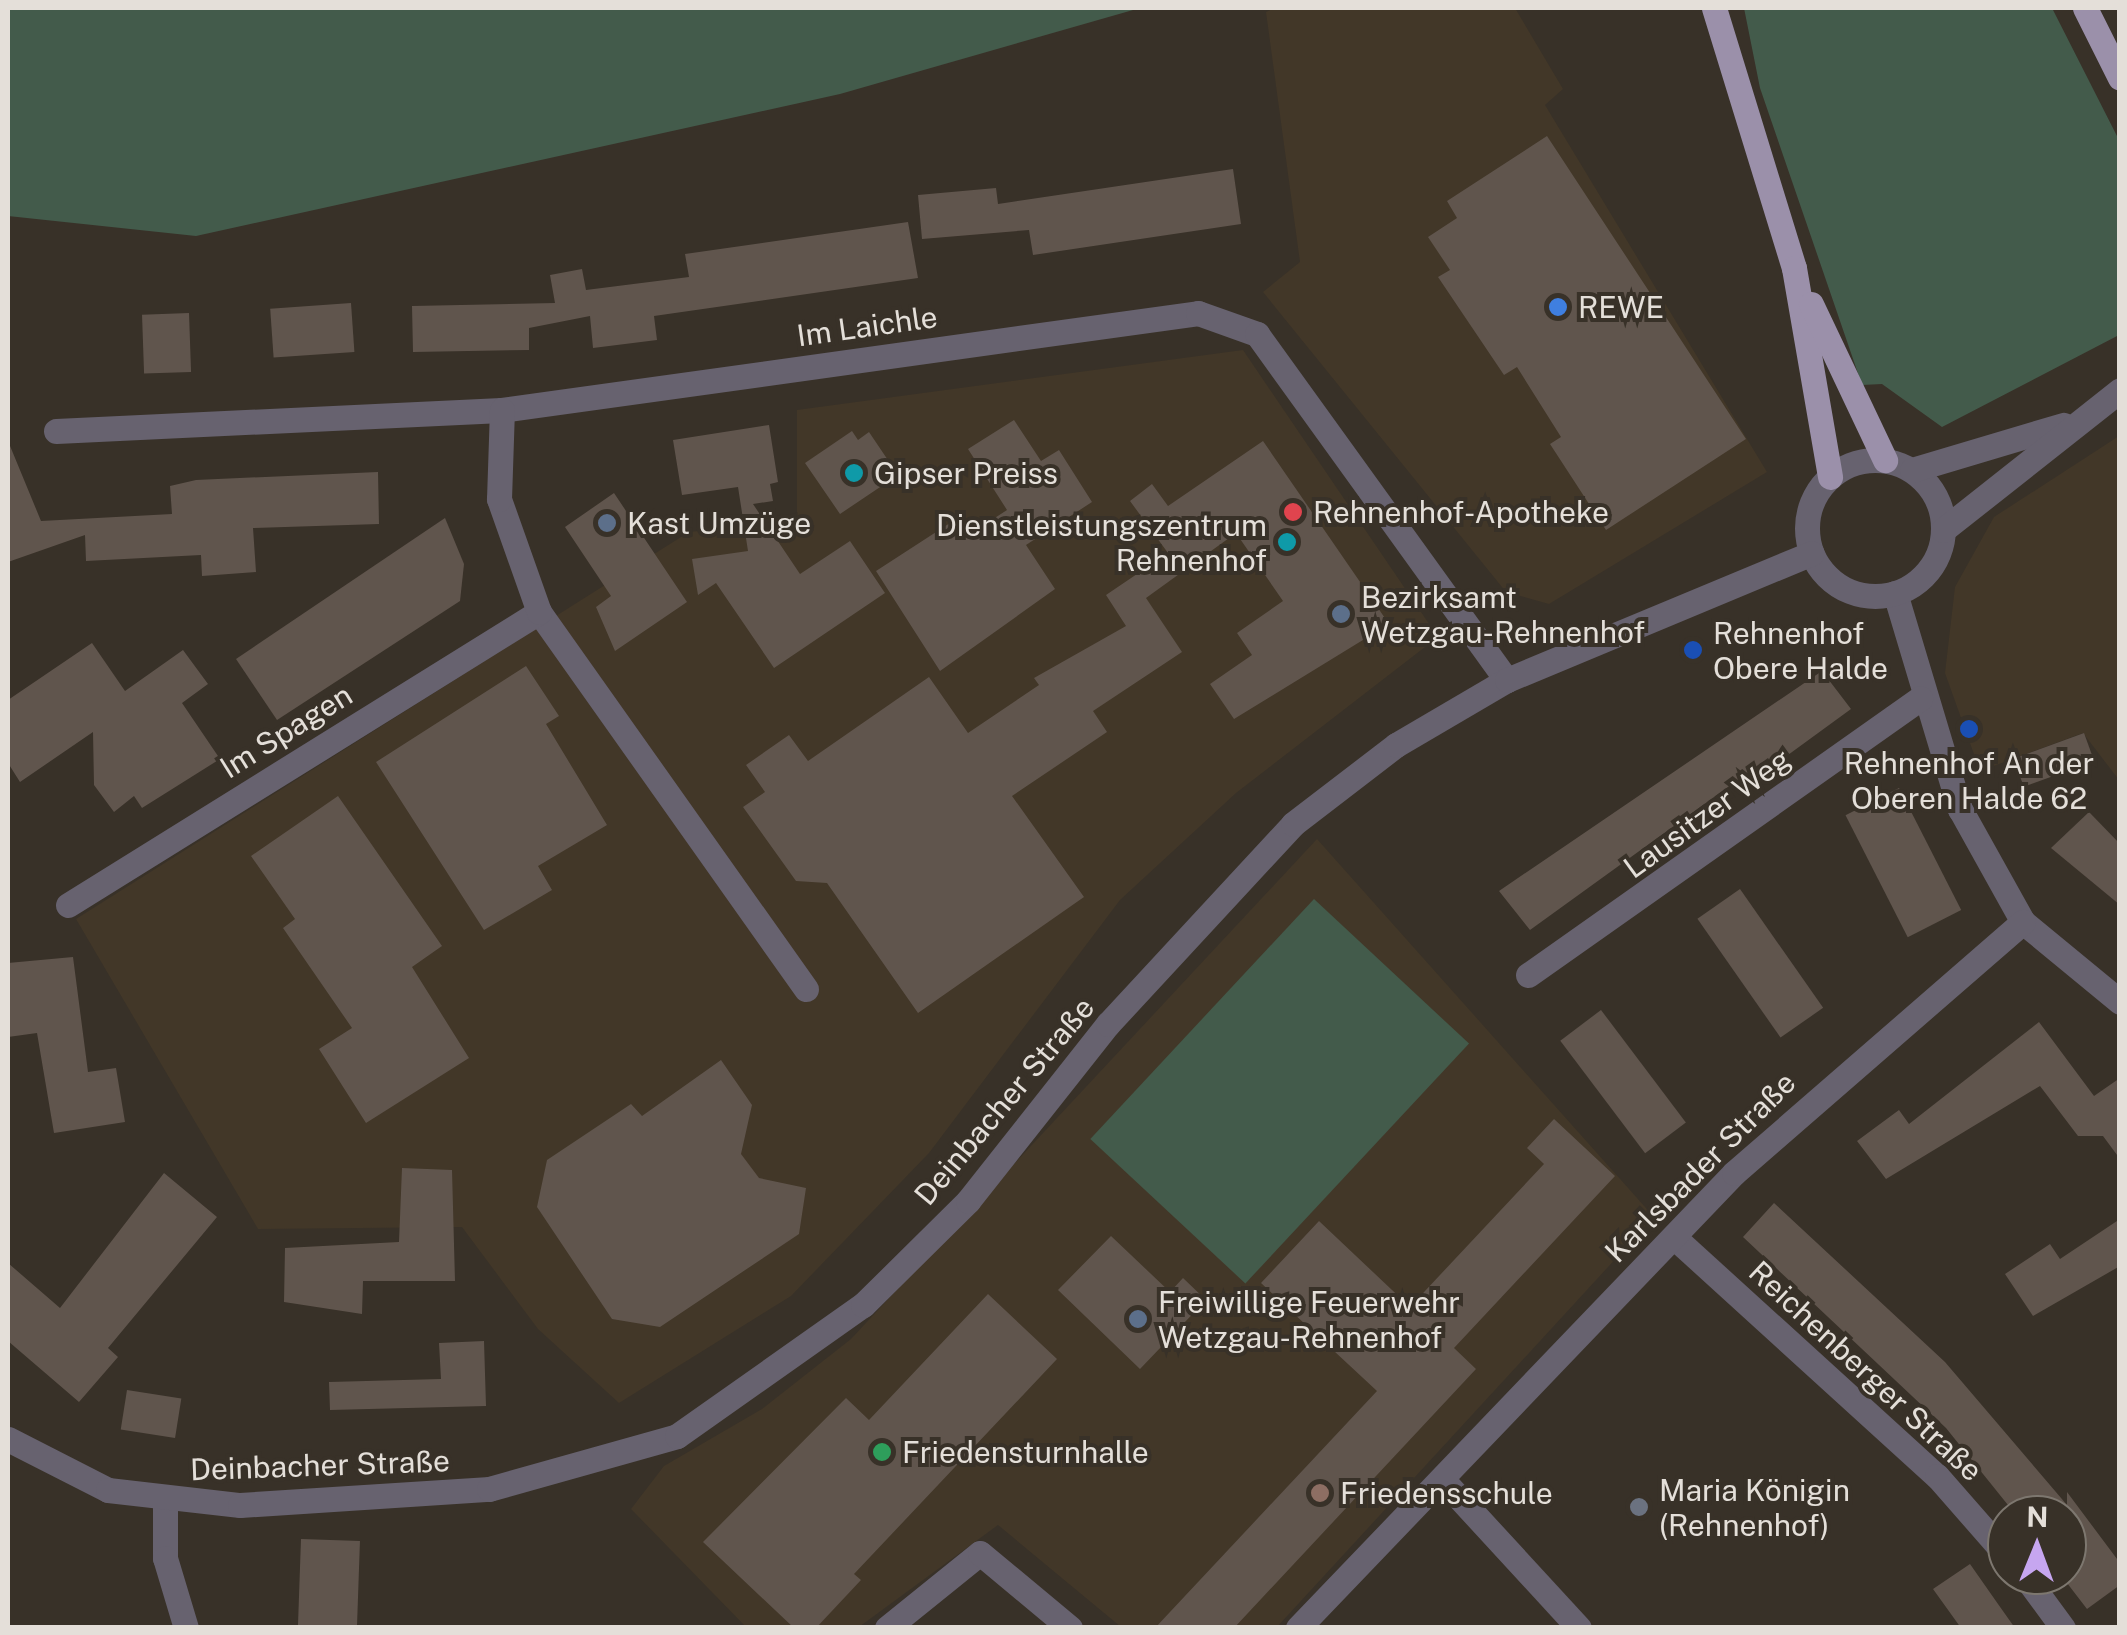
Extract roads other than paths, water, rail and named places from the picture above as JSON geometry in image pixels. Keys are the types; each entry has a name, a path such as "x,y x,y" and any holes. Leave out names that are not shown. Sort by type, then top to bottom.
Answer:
{"main road":[{"path":"1714,8 1794,268 1830,477"},
{"path":"2085,8 2120,78"},
{"path":"1794,268 1885,460"}],"street":[{"name":"Im Laichle","path":"56,431 502,410 1198,313 1230,320 1258,334 1507,680"},
{"path":"1943,530 1929,486 1912,470 1885,460 1830,477 1810,508 1812,553 1837,584 1896,593 1930,569 1943,530 2072,422 2120,390"},
{"path":"502,410 499,499 539,612 806,990"},
{"path":"1912,470 2072,422"},
{"name":"Deinbacher Straße","path":"8,1440 108,1490 165,1502 369,1502 489,1489 646,1448 750,1394 863,1305 968,1202 1108,1024 1293,824 1396,745 1507,680 1812,553"},
{"path":"1896,593 1920,698 1960,809 2022,922 2120,1002"},
{"name":"Im Spagen","path":"68,906 539,612"},
{"name":"Lausitzer Weg","path":"1528,975 1920,698"},
{"name":"Karlsbader Straße","path":"1298,1628 1844,1069 2022,922"},
{"name":"Reichenberger Straße","path":"1675,1238 1936,1476 1987,1533"},
{"path":"1442,1479 1562,1622"},
{"path":"165,1502 168,1574 186,1628"},
{"path":"887,1628 980,1553 1070,1628"},
{"path":"2039,1595 2064,1628"}],"place":[{"name":"REWE","path":"1558,307"},
{"name":"Gipser Preiss","path":"854,473"},
{"name":"Rehnenhof-Apotheke","path":"1293,512"},
{"name":"Kast Umzüge","path":"607,523"},
{"name":"Dienstleistungszentrum Rehnenhof","path":"1287,542"},
{"name":"Bezirksamt Wetzgau-Rehnenhof","path":"1341,614"},
{"name":"Rehnenhof Obere Halde","path":"1693,650"},
{"name":"Rehnenhof An der Oberen Halde 62","path":"1969,729"},
{"name":"Freiwillige Feuerwehr Wetzgau-Rehnenhof","path":"1138,1319"},
{"name":"Friedensturnhalle","path":"882,1452"},
{"name":"Friedensschule","path":"1320,1493"},
{"name":"Maria Königin (Rehnenhof)","path":"1639,1507"}]}
